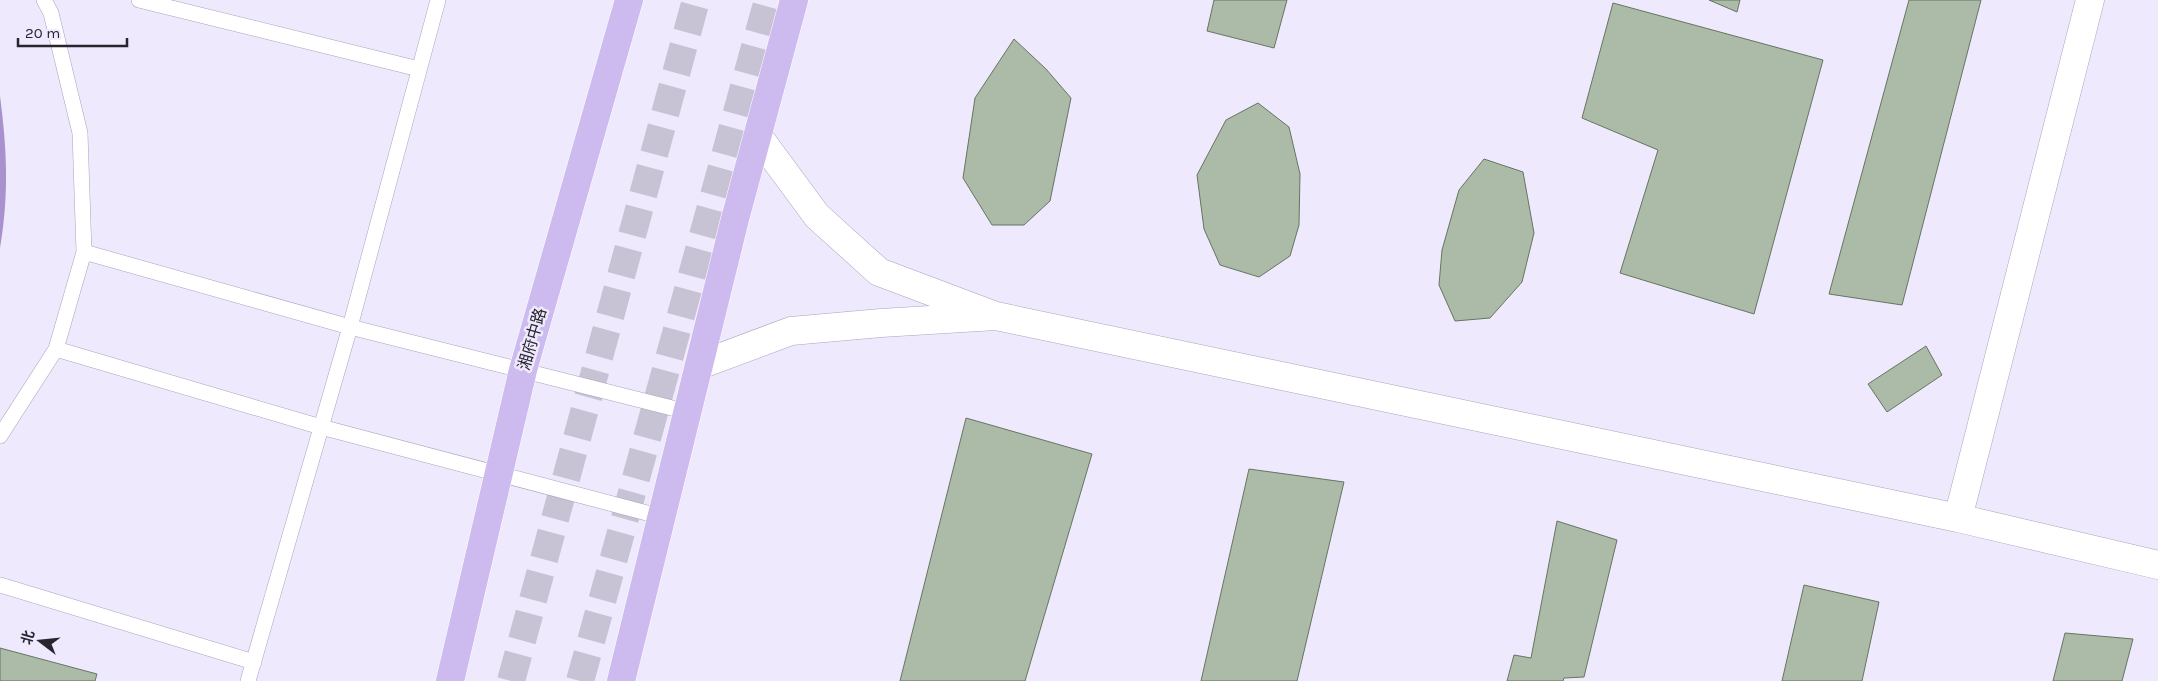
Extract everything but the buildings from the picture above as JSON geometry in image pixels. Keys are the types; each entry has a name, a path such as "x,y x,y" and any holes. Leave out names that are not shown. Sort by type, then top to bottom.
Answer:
{"main road":[{"name":"湘府中路","path":"450,681 497,474 523,370 629,0"},
{"path":"621,681 794,0"}],"street":[{"path":"1958,518 2090,0"},
{"path":"758,136 817,216 879,272 996,316 1958,518 2158,566"},
{"path":"700,365 791,331 996,316"}],"lane":[{"path":"0,436 56,349 84,252 80,133 50,12 44,0"},
{"path":"138,0 419,69"},
{"path":"248,681 350,327 438,0"},
{"path":"84,252 350,327 688,412"},
{"path":"56,349 321,427 662,517"},
{"path":"0,585 254,662"}],"shaded area":[{"path":"0,96 4,135 6,190 0,248"}],"tunnel":[{"path":"511,681 696,0"},
{"path":"580,681 768,0"}]}
